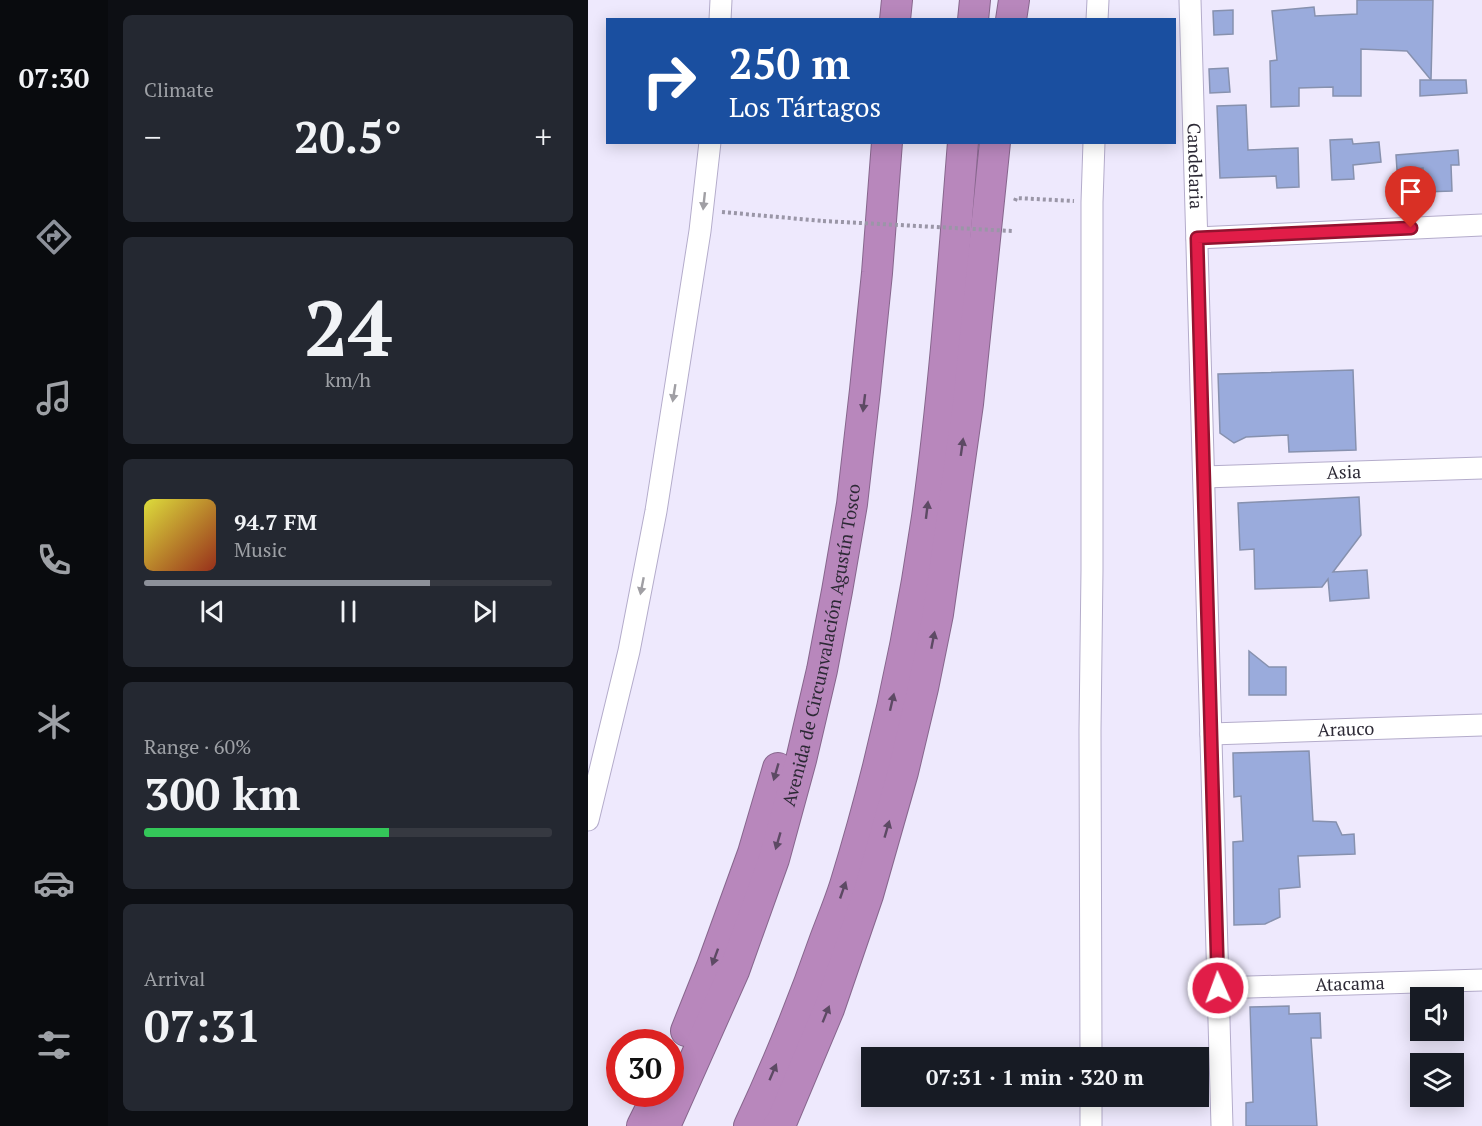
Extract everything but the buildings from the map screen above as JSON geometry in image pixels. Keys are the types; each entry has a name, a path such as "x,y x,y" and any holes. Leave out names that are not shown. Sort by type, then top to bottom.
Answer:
{"highway":[{"path":"890,0 890,18"},
{"path":"895,18 897,0"},
{"path":"973,18 975,0"},
{"path":"1011,18 1014,0"},
{"path":"749,1126 806,994 844,886 877,770 896,683 912,607 941,403 963,144"},
{"path":"778,1126 829,1009 868,895 903,772 923,688 938,614 968,404 995,144"},
{"path":"684,1033 712,966 749,863 782,753 818,591 833,500 845,389 886,150"},
{"name":"Avenida de Circunvalación Agustín Tosco","path":"665,1126 734,971 774,859 817,693 852,504 877,273 886,150"},
{"path":"642,1126 652,1107"}],"street":[{"path":"720,18 721,0"},
{"path":"1097,18 1098,0"},
{"name":"Candelaria","path":"1190,0 1222,1126"},
{"path":"588,820 629,651 656,511 703,211 710,144"},
{"path":"1091,1047 1090,730 1094,144"},
{"path":"1197,238 1482,225"},
{"name":"Asia","path":"1204,477 1482,468"},
{"name":"Arauco","path":"1211,734 1482,725"},
{"name":"Atacama","path":"1218,988 1482,980"},
{"path":"1091,1107 1091,1126"}],"path":[{"path":"1014,209 1016,198 1092,202"},
{"path":"703,211 823,221 1012,231 1013,220"}],"route":[{"path":"1218,988 1197,238 1411,228"}]}
